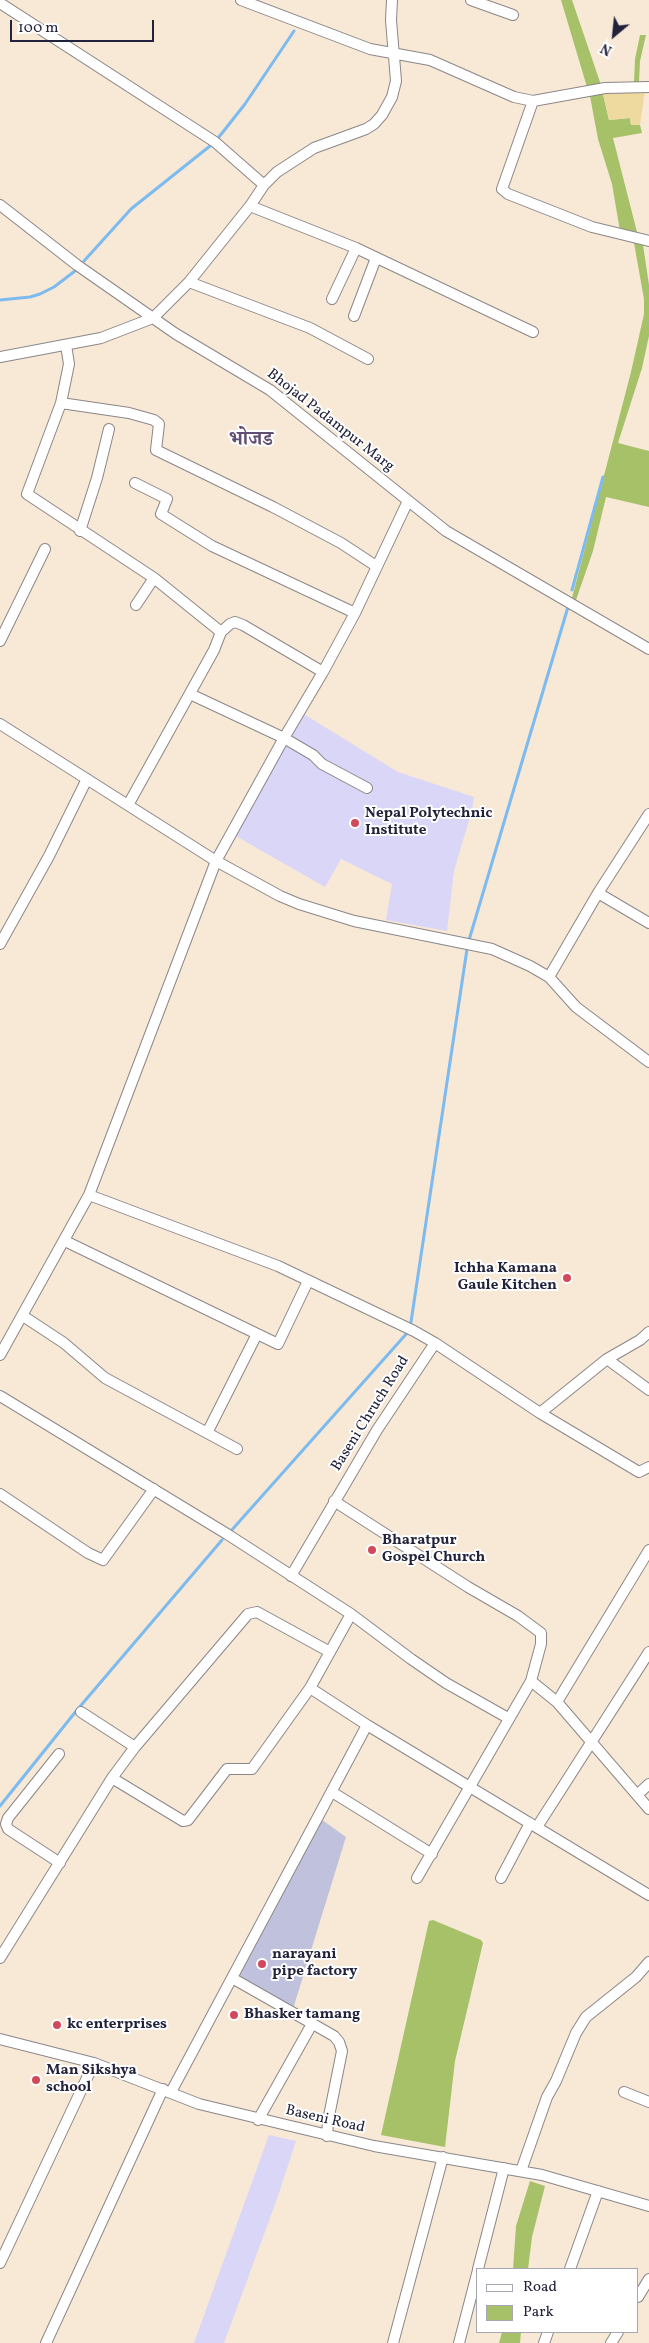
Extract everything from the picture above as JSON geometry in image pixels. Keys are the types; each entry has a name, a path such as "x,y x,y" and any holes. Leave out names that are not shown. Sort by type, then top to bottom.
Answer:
{"street":[{"path":"241,0 265,5 370,49 430,60 514,96 533,102 605,88 649,87"},
{"path":"0,356 101,338 153,318 189,282 250,206 264,184 277,172 314,148 366,129 374,124 382,115 392,97 396,81 391,20 392,0"},
{"path":"471,0 513,15"},
{"path":"0,3 215,142 264,184"},
{"path":"533,102 502,189 508,194 592,227 649,241"},
{"name":"Bhojad Padampur Marg","path":"0,205 77,264 176,334 270,390 408,501 463,542 593,614 649,649"},
{"path":"250,206 356,248 533,332"},
{"path":"332,299 356,248"},
{"path":"354,316 376,258"},
{"path":"189,282 310,328 368,359"},
{"path":"66,345 68,369 61,403 27,494 80,531 154,578 221,632"},
{"path":"61,403 129,413 154,420 159,424 156,450 273,507 341,543 376,566"},
{"path":"80,531 109,429"},
{"path":"135,483 167,500 161,514 212,546 355,612"},
{"path":"0,1355 89,1195 216,861 355,612 408,501"},
{"path":"0,641 45,549"},
{"path":"136,605 154,578"},
{"path":"128,806 214,650 221,632 230,624 235,622 243,625 323,672"},
{"path":"190,694 284,738 314,755 322,764 367,788"},
{"path":"0,724 216,861 280,896 354,921 492,949 549,977 576,1007 649,1062"},
{"path":"0,944 49,856 87,779"},
{"path":"549,977 598,893 645,828 649,814"},
{"path":"598,893 649,923"},
{"path":"89,1195 278,1266 435,1343 540,1413 639,1472 649,1467"},
{"path":"65,1241 278,1344 308,1281"},
{"path":"22,1316 64,1343 104,1378 237,1449"},
{"path":"540,1413 607,1360 640,1340 649,1332"},
{"path":"207,1433 257,1334"},
{"name":"Baseni Chruch Road","path":"291,1576 377,1430 435,1343"},
{"path":"607,1360 649,1390"},
{"path":"0,1396 351,1614 432,1673 508,1718"},
{"path":"0,1494 88,1553 103,1560 154,1490"},
{"path":"334,1502 518,1616 541,1633 541,1644 531,1681 417,1878"},
{"path":"557,1702 649,1550"},
{"path":"0,1958 112,1778 135,1747 248,1614 257,1612 330,1652"},
{"path":"112,1778 183,1822 188,1820 227,1769 252,1769 310,1688 351,1614"},
{"path":"502,1878 533,1825 649,1652"},
{"path":"531,1681 557,1702 649,1809"},
{"path":"310,1688 470,1788 649,1895"},
{"path":"81,1712 135,1747"},
{"path":"46,2343 167,2091 232,1978 368,1725"},
{"path":"59,1754 8,1818 6,1824 8,1829 60,1863"},
{"path":"637,1795 649,1784"},
{"path":"332,1792 432,1854"},
{"path":"521,2171 546,2097 556,2081 576,2033 586,2017 636,1977 649,1962"},
{"path":"232,1978 334,2036 339,2042 342,2051 328,2120 327,2136"},
{"path":"258,2120 312,2024"},
{"name":"Baseni Road","path":"0,2039 94,2063 199,2104 258,2120 327,2136 521,2171 649,2206"},
{"path":"0,2263 94,2063"},
{"path":"624,2092 649,2102"},
{"path":"393,2343 443,2157"},
{"path":"479,2268 504,2168"},
{"path":"570,2268 598,2191"},
{"path":"459,2343 477,2274"},
{"path":"639,2296 649,2279"}],"shaded area":[{"name":"Nepal Polytechnic Institute","path":"302,713 398,772 474,797 454,871 447,931 386,920 392,884 341,859 325,887 234,835"},
{"name":"narayani pipe factory","path":"318,1817 346,1837 293,2009 236,1980"},
{"path":"269,2135 296,2141 277,2199 224,2343 194,2343"}],"green space":[{"path":"561,0 572,0 601,85 587,87"},
{"path":"640,35 646,35 640,61 639,82 634,82 635,59"},
{"path":"603,94 609,120 630,118 631,125 640,125 642,133 613,138 638,236 620,231 612,184 598,139 590,96"},
{"path":"634,243 643,245 649,285 649,336 642,368 618,443 649,451 649,507 606,497 593,551 576,600 572,598 631,372 644,314 644,299"},
{"path":"433,1920 481,1940 483,1943 455,2061 445,2147 381,2135 429,1921"},
{"path":"530,2181 545,2186 532,2237 528,2268 513,2268 516,2226"},
{"path":"502,2333 521,2333 520,2343 499,2343"}],"sand":[{"path":"634,90 645,91 640,125 631,125 630,118 609,120 603,94"}],"waterway":[{"path":"84,261 131,209 215,142 245,104 294,31"},
{"path":"0,300 40,294 54,287 75,271"},
{"path":"572,590 603,477"},
{"path":"469,940 568,607"},
{"path":"411,1322 467,949"},
{"path":"230,1532 408,1332"},
{"path":"0,1806 77,1710 222,1540"}],"place":[{"name":"Nepal Polytechnic Institute","path":"355,823"},
{"name":"Ichha Kamana Gaule Kitchen","path":"567,1278"},
{"name":"Bharatpur Gospel Church","path":"372,1550"},
{"name":"narayani pipe factory","path":"262,1964"},
{"name":"Bhasker tamang","path":"234,2015"},
{"name":"kc enterprises","path":"57,2025"},
{"name":"Man Sikshya school","path":"36,2080"}],"district":[{"name":"भोजड","path":"251,441"}]}
